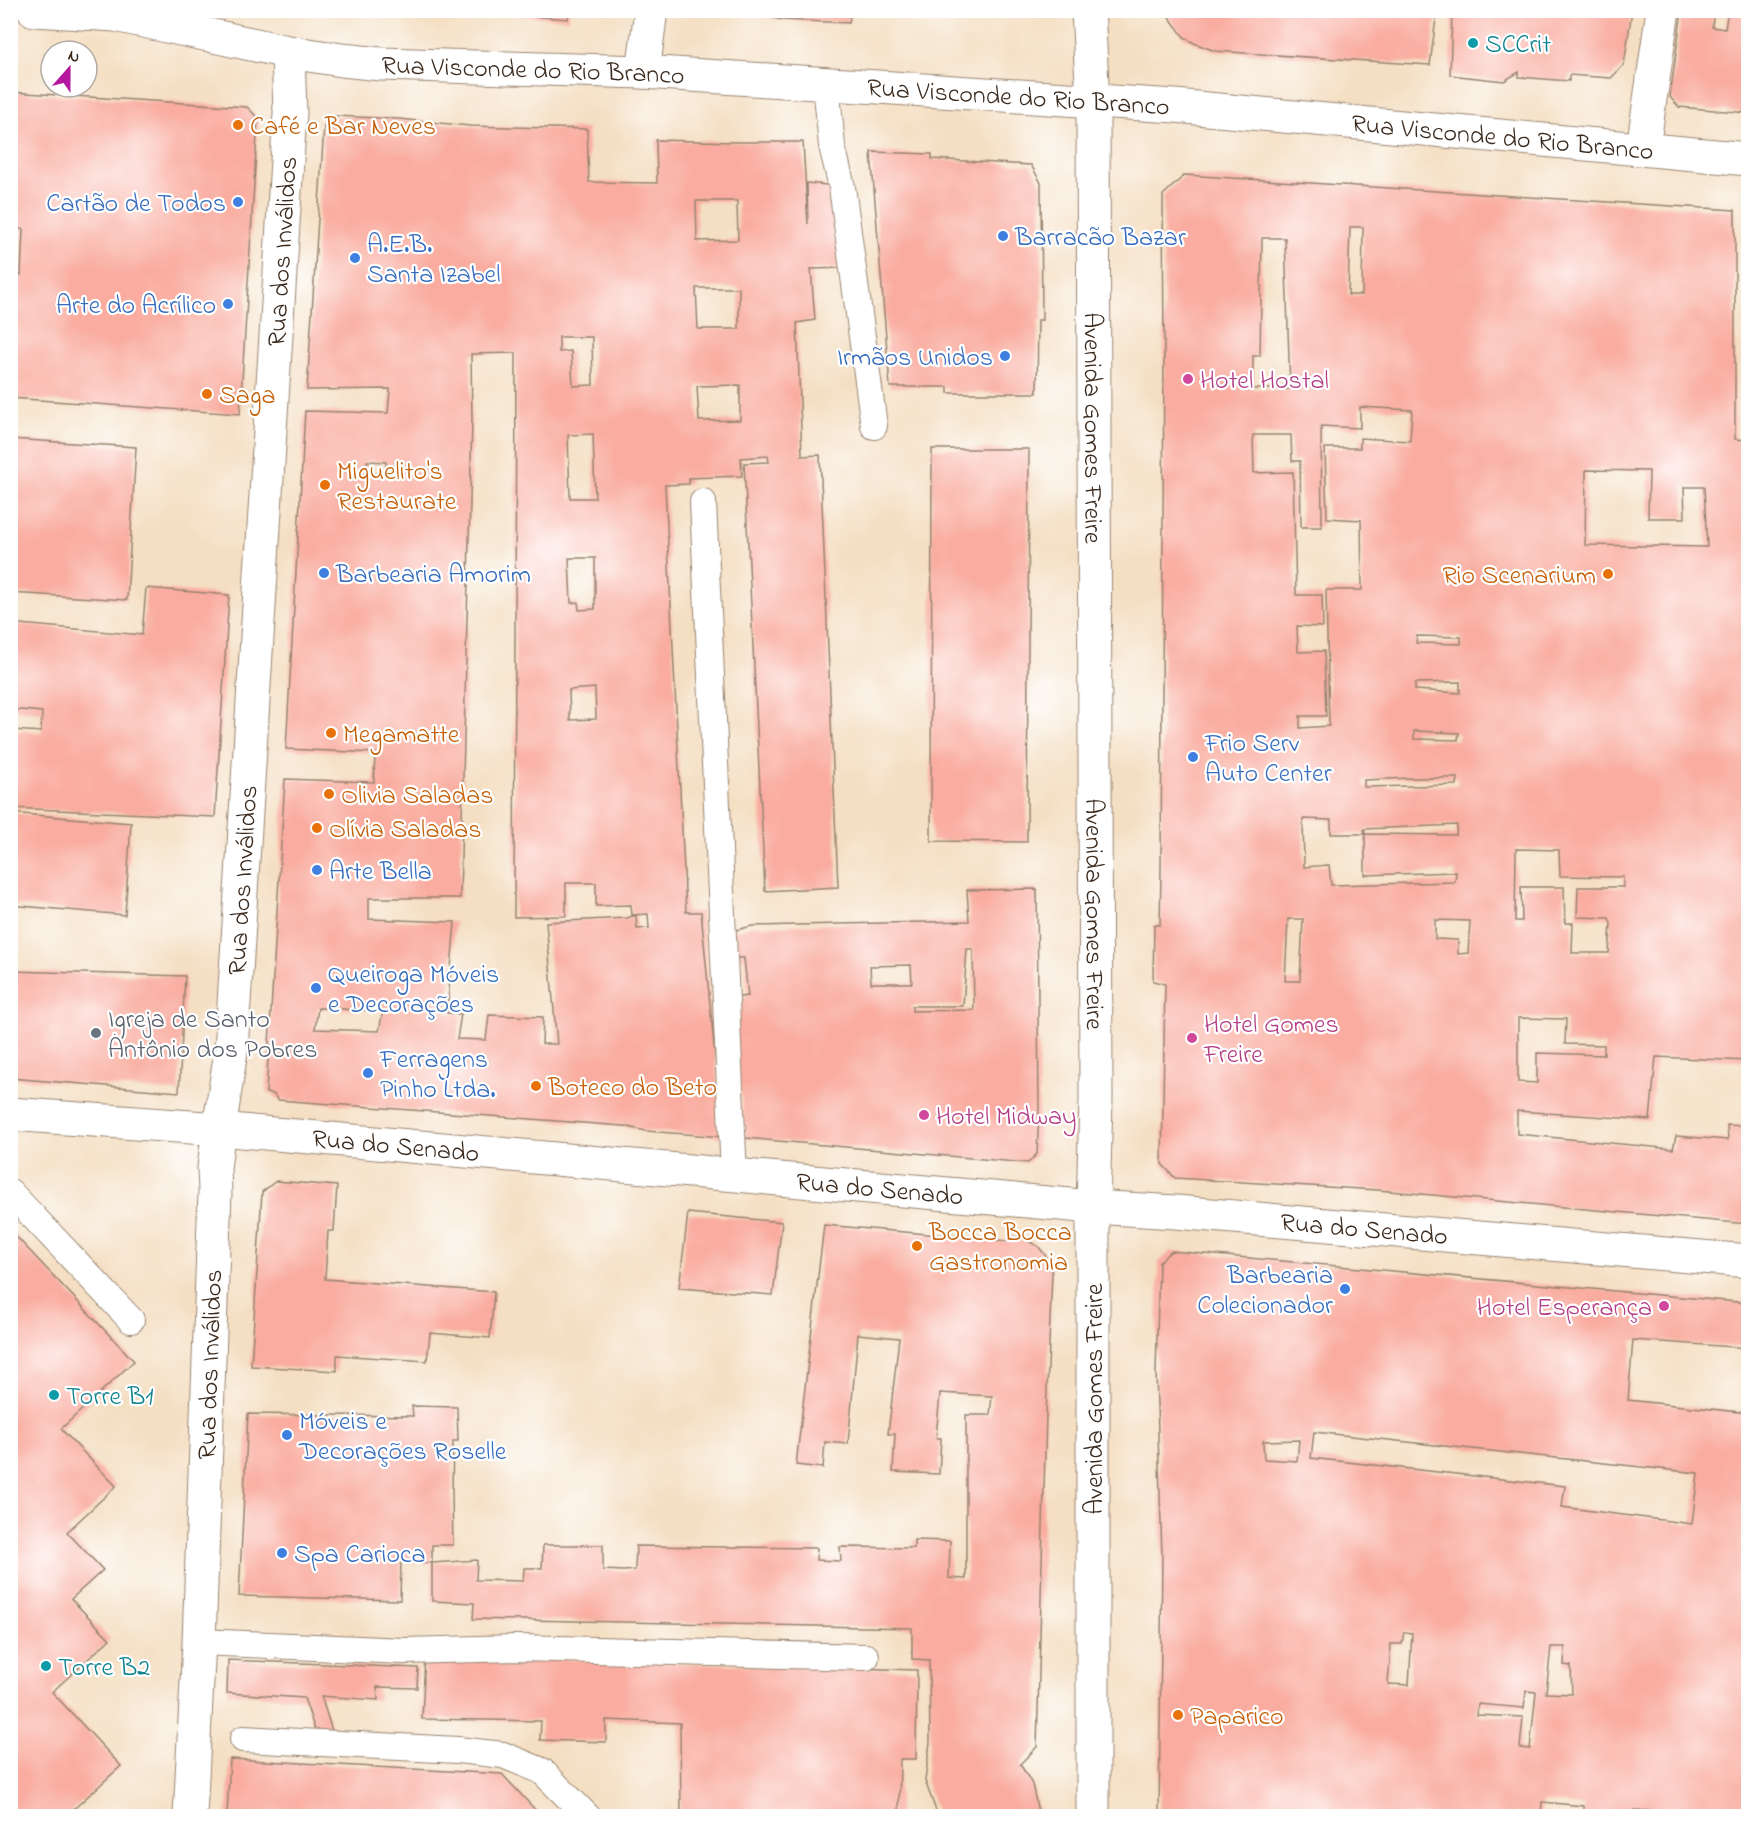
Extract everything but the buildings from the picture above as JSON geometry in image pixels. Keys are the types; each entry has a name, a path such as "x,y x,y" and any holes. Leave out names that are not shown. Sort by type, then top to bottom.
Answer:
{"street":[{"name":"Rua Visconde do Rio Branco","path":"34,10 117,13 200,21 288,52 381,64 643,72 1175,106 1749,159"},
{"path":"643,72 651,10"},
{"name":"Avenida Gomes Freire","path":"1088,10 1093,101 1096,1100 1093,1207 1094,1816"},
{"path":"1644,148 1663,10"},
{"name":"Rua dos Inválidos","path":"190,1816 199,1642 214,1168 231,1051 290,113 288,52"},
{"name":"Rua do Senado","path":"18,1116 219,1129 1093,1207 1176,1212 1749,1262"}],"lane":[{"path":"826,83 832,146 842,187 874,426"},
{"path":"703,502 734,1175"},
{"path":"10,1192 131,1320"},
{"path":"199,1642 404,1651 518,1648 866,1657"},
{"path":"243,1739 458,1750 502,1755 542,1772 587,1816"}],"place":[{"name":"SCCrit","path":"1473,43"},
{"name":"Café e Bar Neves","path":"238,125"},
{"name":"Cartão de Todos","path":"238,202"},
{"name":"Barracão Bazar","path":"1003,236"},
{"name":"A.E.B. Santa Izabel","path":"355,258"},
{"name":"Arte do Acrílico","path":"228,304"},
{"name":"Irmãos Unidos","path":"1005,356"},
{"name":"Hotel Hostal","path":"1188,379"},
{"name":"Saga","path":"207,394"},
{"name":"Miguelito's Restaurate","path":"325,485"},
{"name":"Barbearia Amorim","path":"324,573"},
{"name":"Rio Scenarium","path":"1608,574"},
{"name":"Megamatte","path":"331,733"},
{"name":"Frio Serv Auto Center","path":"1193,757"},
{"name":"Olivia Saladas","path":"329,794"},
{"name":"Olívia Saladas","path":"317,828"},
{"name":"Arte Bella","path":"317,870"},
{"name":"Queiroga Móveis e Decorações","path":"316,988"},
{"name":"Igreja de Santo Antônio dos Pobres","path":"96,1033"},
{"name":"Hotel Gomes Freire","path":"1192,1038"},
{"name":"Ferragens Pinho Ltda.","path":"368,1073"},
{"name":"Boteco do Beto","path":"536,1086"},
{"name":"Hotel Midway","path":"924,1115"},
{"name":"Bocca Bocca Gastronomia","path":"917,1246"},
{"name":"Barbearia Colecionador","path":"1345,1289"},
{"name":"Hotel Esperança","path":"1664,1306"},
{"name":"Torre B1","path":"54,1395"},
{"name":"Móveis e Decorações Roselle","path":"287,1435"},
{"name":"Spa Carioca","path":"282,1553"},
{"name":"Torre B2","path":"46,1666"},
{"name":"Paparico","path":"1178,1715"}]}
